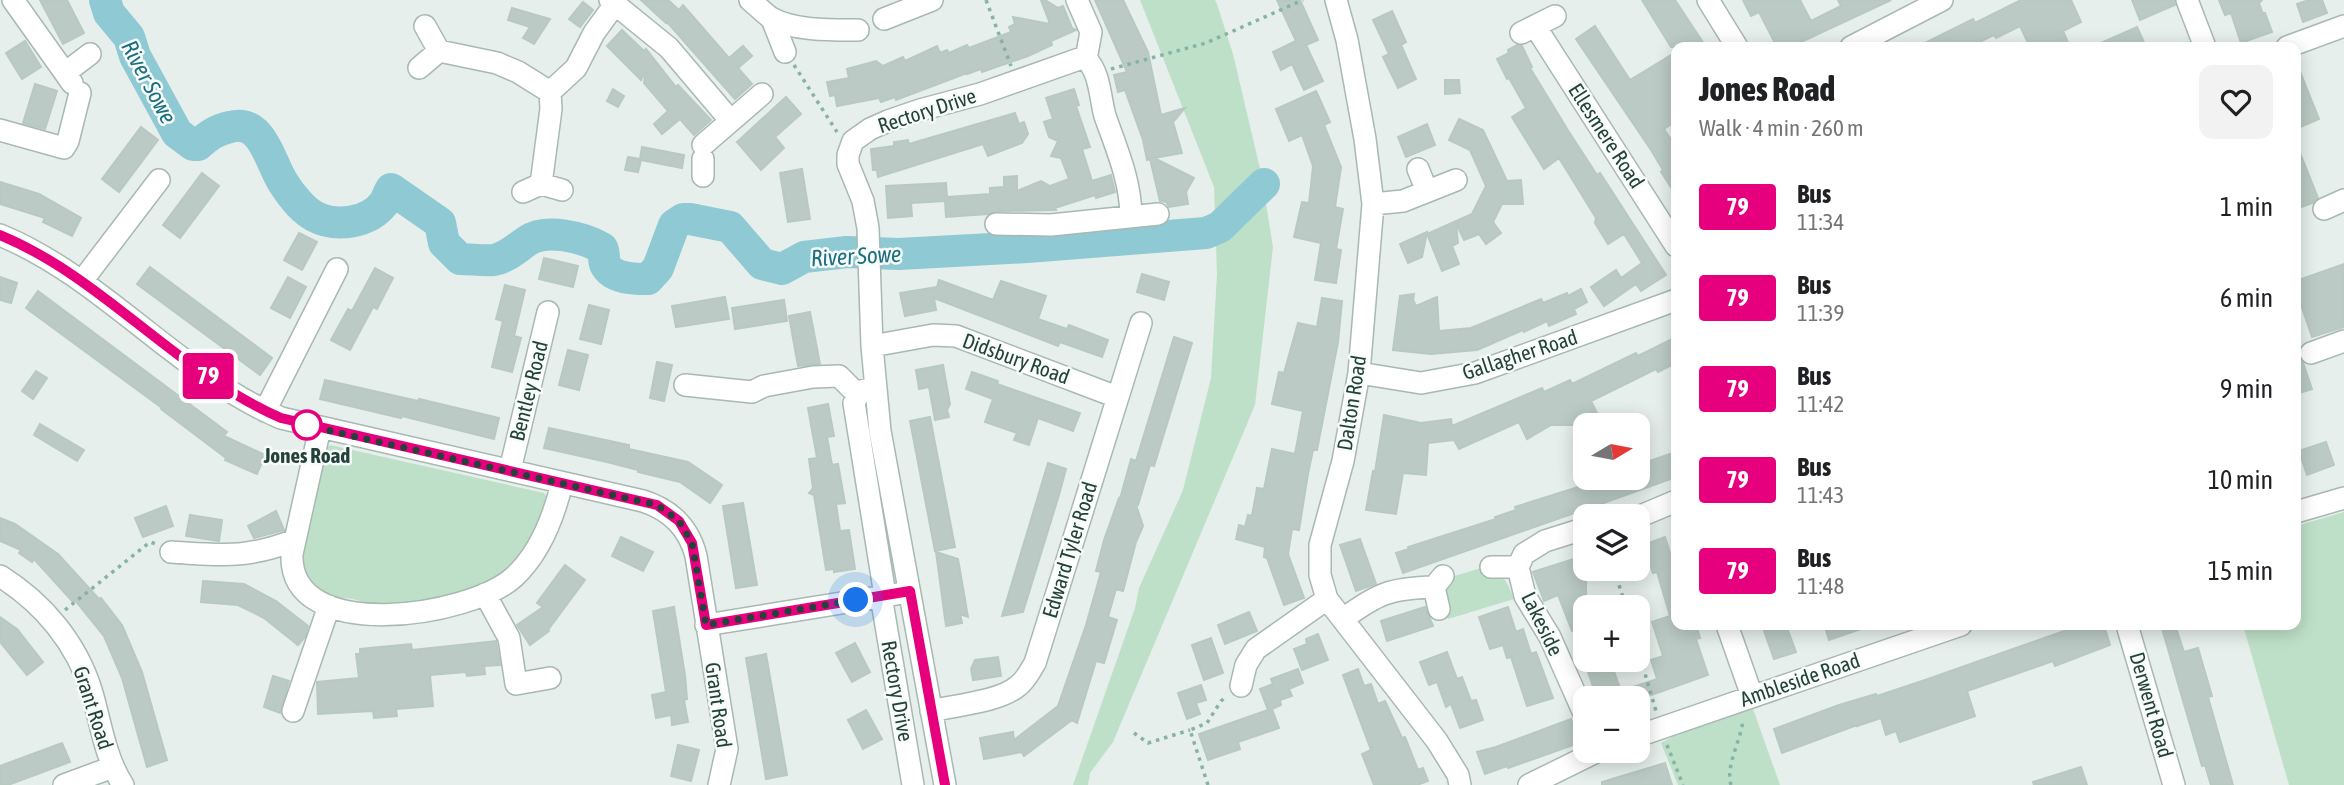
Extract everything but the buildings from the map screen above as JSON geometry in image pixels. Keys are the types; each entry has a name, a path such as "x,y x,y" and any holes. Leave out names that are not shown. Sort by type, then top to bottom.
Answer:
{"street":[{"path":"0,130 64,148 84,97 13,0"},
{"path":"750,0 772,19 803,27 858,30"},
{"path":"884,19 932,0"},
{"path":"1077,0 1091,32 1090,66 1125,171 1131,215"},
{"name":"Dalton Road","path":"1336,0 1348,40 1373,204 1359,373 1343,461 1320,545 1320,575 1327,599 1437,741 1458,775 1461,785"},
{"path":"1708,0 1734,42"},
{"path":"1861,42 1942,0"},
{"path":"2187,0 2203,42"},
{"path":"550,92 576,68 612,2 668,48 730,120"},
{"name":"Ellesmere Road","path":"1555,16 1528,30 1671,239"},
{"path":"772,19 785,52"},
{"path":"425,26 439,51 497,63 518,72 550,92"},
{"path":"2301,42 2344,26"},
{"path":"419,68 439,51"},
{"path":"65,73 90,54"},
{"name":"Rectory Drive","path":"945,785 880,431 866,391 872,346 868,228 863,201 848,164 849,147 859,136 888,121 1079,59 1090,66"},
{"path":"542,189 551,109 550,92"},
{"path":"703,160 730,120 762,94"},
{"path":"1418,169 1427,191"},
{"path":"82,281 159,180"},
{"path":"1373,204 1403,201 1456,180"},
{"path":"2323,209 2344,200"},
{"path":"996,225 1051,225 1158,214"},
{"name":"Grant Road","path":"0,235 51,260 233,394 265,411 300,424 643,501 657,505 679,521 692,543 727,749 719,785"},
{"path":"265,411 337,269"},
{"name":"Gallagher Road","path":"1359,373 1421,383 1475,373 1671,302"},
{"name":"Bentley Road","path":"510,470 548,313"},
{"name":"Edward Tyler Road","path":"931,710 1009,692 1018,686 1031,669 1141,323"},
{"name":"Didsbury Road","path":"872,346 933,335 956,336 1117,397"},
{"path":"2311,354 2341,349"},
{"path":"685,385 752,392 764,386 813,377 839,376 866,391"},
{"name":"Rectory Drive","path":"866,391 854,403 913,785"},
{"path":"320,428 291,566 299,587 315,601 329,606 372,614 411,613 455,605 485,594 516,576 526,562 550,524 562,483"},
{"path":"2301,511 2344,498"},
{"path":"1650,512 1671,503"},
{"name":"Lakeside","path":"1573,532 1545,541 1524,554 1518,567 1525,596 1550,636 1573,688"},
{"path":"171,552 257,554 295,540"},
{"name":"Lakeside","path":"1490,567 1518,567"},
{"name":"Grant Road","path":"0,576 32,598 52,620 72,649 86,677 118,776"},
{"path":"1343,619 1374,596 1438,582 1438,609"},
{"path":"706,625 910,591"},
{"path":"485,594 509,638 516,684 550,678"},
{"path":"1241,686 1246,665 1256,649 1327,599"},
{"path":"293,712 329,606"},
{"path":"1728,630 1747,698"},
{"name":"Ambleside Road","path":"1650,732 1946,630"},
{"name":"Derwent Road","path":"2128,630 2174,785"},
{"path":"1529,785 1574,763"},
{"path":"64,785 118,776"}],"path":[{"path":"986,0 1017,81"},
{"path":"1090,66 1206,43 1303,0"},
{"path":"785,52 849,147"},
{"path":"52,620 150,542 172,547 171,552"},
{"path":"1644,672 1660,728 1684,785"},
{"path":"1134,733 1148,743 1207,723 1221,701 1241,686"},
{"path":"1731,785 1728,776 1742,733 1747,698"},
{"path":"1190,730 1208,785"}],"green space":[{"path":"1140,0 1215,0 1233,54 1261,173 1273,247 1255,405 1113,742 1090,773 1088,785 1073,785 1135,608 1139,588 1183,490 1211,378 1217,274 1214,187"},
{"path":"330,445 544,493 549,500 538,532 529,546 506,575 489,585 474,591 423,601 370,603 342,598 332,600 299,570 322,452"},
{"path":"2344,512 2344,785 2289,785 2244,630 2301,630 2301,525"},
{"path":"1481,568 1503,578 1514,599 1448,619 1444,588 1451,577"},
{"path":"1753,709 1780,785 1678,785 1661,743"}],"waterway":[{"name":"River Sowe","path":"105,0 109,13 129,37 135,56 177,133 193,145 198,145 225,128 242,126 251,129 264,145 297,202 314,216 332,222 361,219 378,210 391,189 440,223 444,243 460,259 494,260 535,237 564,235 602,248 605,264 613,273 648,279 658,268 674,225 683,219 730,227 762,264 782,269 804,257 847,252 899,254 1206,233 1220,227 1264,184"}],"bus line":[{"name":"79","path":"0,235 51,260 233,394 281,418 657,505 679,521 692,543 706,625 910,591 945,785"}],"place":[{"name":"Jones Road","path":"307,425"}],"route":[{"path":"307,425 300,424 657,505 679,521 692,543 706,625 856,600"}]}
